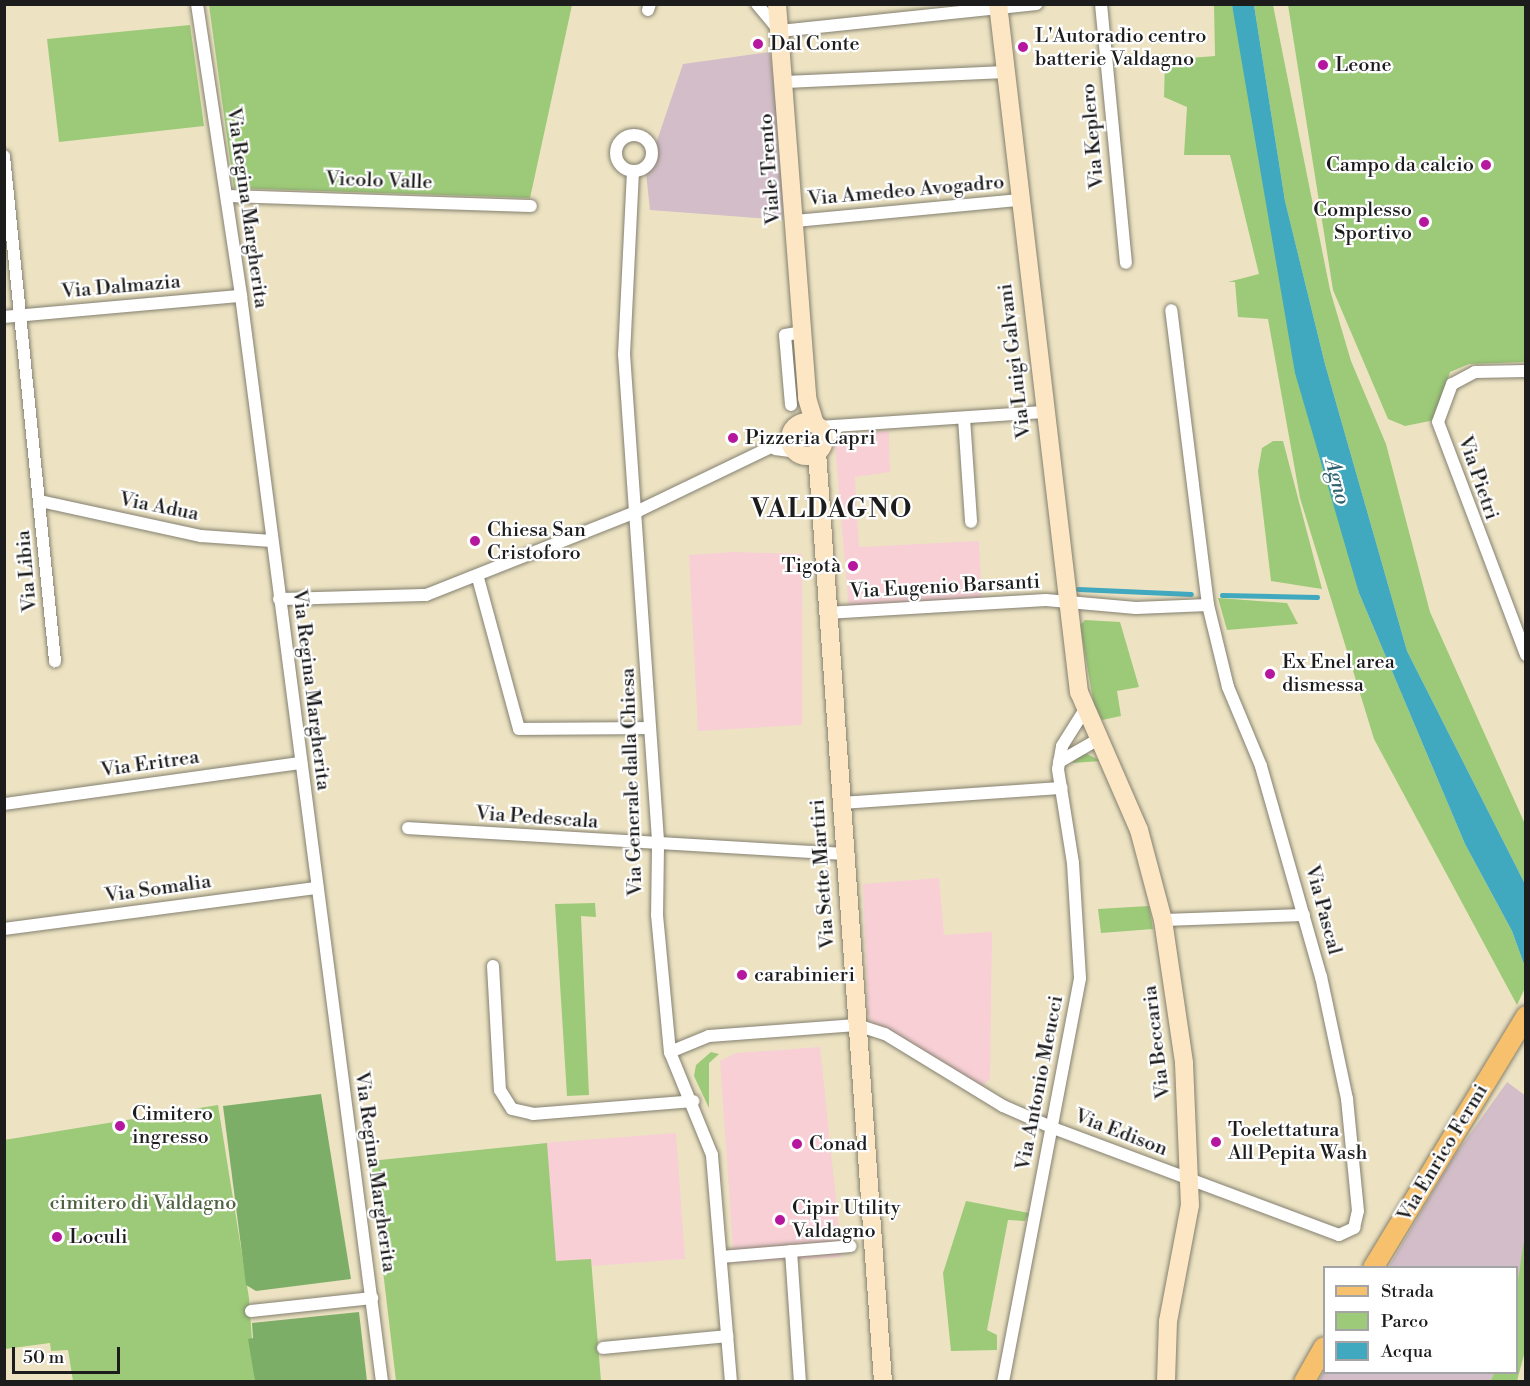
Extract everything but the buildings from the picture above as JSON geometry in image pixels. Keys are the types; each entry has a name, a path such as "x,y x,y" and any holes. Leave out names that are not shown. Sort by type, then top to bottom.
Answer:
{"main road":[{"name":"Via Enrico Fermi","path":"1374,1266 1526,1016"},
{"path":"1304,1382 1323,1349"}],"street":[{"name":"Via Regina Margherita","path":"197,4 241,296 382,1382"},
{"path":"757,4 780,31 998,6 1037,4"},
{"name":"Viale Trento","path":"777,4 786,82 796,221 802,332 799,401"},
{"name":"Via Keplero","path":"1101,4 1126,263"},
{"name":"Via Luigi Galvani","path":"998,6 1066,604 1084,711"},
{"path":"786,82 1005,72"},
{"name":"Via Libia","path":"4,156 22,316 55,661"},
{"name":"Via Generale dalla Chiesa","path":"633,171 624,354 638,511 658,846 657,915 670,1052 693,1101 712,1155 731,1382"},
{"name":"Vicolo Valle","path":"227,196 531,206"},
{"name":"Via Amedeo Avogadro","path":"796,221 1019,200"},
{"name":"Via Dalmazia","path":"4,317 241,296"},
{"name":"Via Pascal","path":"1171,310 1208,605 1228,687 1261,766 1304,915 1347,1099 1358,1210 1350,1233"},
{"name":"Via Pietri","path":"1526,371 1475,372 1452,384 1438,422 1526,655"},
{"name":"Via Sette Martiri","path":"799,401 803,441 816,471 883,1382"},
{"path":"279,599 426,595 478,578 838,426 1043,412"},
{"path":"964,418 971,522"},
{"name":"Via Adua","path":"40,501 201,536 272,541"},
{"path":"478,578 519,729 650,728"},
{"name":"Via Eugenio Barsanti","path":"826,613 1046,600 1066,604"},
{"path":"1066,604 1208,605"},
{"name":"Via Beccaria","path":"1084,711 1139,830 1163,920 1184,1063 1191,1180 1187,1235 1168,1321 1166,1382"},
{"name":"Via Antonio Meucci","path":"1003,1382 1080,978 1073,863 1059,762 1062,746 1084,711"},
{"path":"1059,762 1097,740"},
{"name":"Via Eritrea","path":"4,804 301,763"},
{"path":"840,803 1061,789"},
{"name":"Via Pedescala","path":"408,828 658,846 843,854"},
{"name":"Via Somalia","path":"4,929 317,888"},
{"path":"1163,920 1304,915"},
{"path":"493,966 500,1090 512,1109 533,1114 693,1101"},
{"path":"670,1052 709,1036 857,1025"},
{"name":"Via Edison","path":"857,1025 885,1034 1003,1106 1053,1128 1339,1234 1350,1233"},
{"path":"721,1257 850,1246"},
{"path":"791,1251 800,1382"},
{"path":"251,1311 372,1298"},
{"path":"603,1348 727,1336"}],"shaded area":[{"path":"770,52 782,158 783,220 650,210 646,173 683,64"},
{"path":"889,431 890,472 855,477 859,547 979,541 982,601 849,609 834,434"},
{"path":"734,552 802,554 802,725 698,731 689,555"},
{"path":"939,878 944,935 992,932 990,1079 975,1092 871,1023 868,1015 863,884"},
{"path":"820,1047 842,1257 734,1263 720,1061 736,1053"},
{"path":"1507,1082 1526,1096 1526,1234 1518,1280 1518,1266 1389,1266 1453,1158"},
{"path":"676,1133 685,1259 552,1269 543,1143"},
{"path":"1323,1373 1494,1374 1490,1381 1318,1382"}],"green space":[{"path":"209,5 572,5 530,198 234,188"},
{"path":"1214,5 1232,5 1359,593 1465,844 1512,931 1525,967 1525,988 1517,1005 1374,739 1300,498 1268,319 1238,317 1235,282 1228,282 1259,274 1230,155 1184,155 1187,107 1164,97 1165,60 1215,56"},
{"path":"1254,5 1273,5 1330,290 1351,361 1386,444 1430,612 1525,824 1525,884 1407,651 1325,364 1285,201"},
{"name":"Complesso Sportivo","path":"1288,5 1525,5 1525,362 1469,364 1450,372 1435,420 1405,426 1388,419 1333,290"},
{"path":"190,25 204,126 59,142 47,39"},
{"path":"1273,441 1283,441 1322,589 1271,581 1258,471 1262,448"},
{"path":"1218,598 1287,603 1298,624 1227,630"},
{"path":"1085,620 1120,622 1139,687 1117,691 1121,716 1102,720 1094,705 1080,625"},
{"path":"1087,754 1101,761 1072,763 1080,755"},
{"path":"595,903 596,917 581,916 589,1095 567,1096 555,904"},
{"path":"1149,906 1153,929 1101,933 1098,909"},
{"path":"711,1052 719,1054 709,1063 709,1108 694,1076 696,1065"},
{"path":"321,1094 351,1279 256,1291 246,1285 223,1106"},
{"name":"cimitero di Valdagno","path":"218,1105 249,1298 255,1381 73,1381 68,1350 51,1351 50,1343 5,1349 4,1140"},
{"path":"547,1143 556,1261 591,1259 601,1381 396,1381 370,1161"},
{"path":"966,1201 1029,1213 1025,1221 1008,1220 987,1330 997,1335 997,1350 951,1351 943,1273"},
{"path":"1525,1234 1525,1351 1517,1381 1490,1382 1494,1374 1518,1374 1518,1280"},
{"path":"359,1312 367,1381 255,1381 248,1339 253,1338 252,1323"}],"water":[{"name":"Agno","path":"1232,5 1254,5 1285,201 1325,364 1407,651 1525,884 1525,967 1512,931 1465,844 1359,593 1295,373"}],"waterway":[{"path":"1078,589 1191,594"},
{"path":"1222,595 1317,597"}],"place":[{"name":"Dal Conte","path":"758,44"},
{"name":"L'Autoradio centro batterie Valdagno","path":"1023,47"},
{"name":"Leone","path":"1323,65"},
{"name":"Campo da calcio","path":"1486,165"},
{"name":"Complesso Sportivo","path":"1424,222"},
{"name":"Pizzeria Capri","path":"733,438"},
{"name":"Chiesa San Cristoforo","path":"475,541"},
{"name":"Tigotà","path":"853,566"},
{"name":"Ex Enel area dismessa","path":"1270,674"},
{"name":"carabinieri","path":"742,975"},
{"name":"Cimitero ingresso","path":"120,1126"},
{"name":"Toelettatura All Pepita Wash","path":"1216,1142"},
{"name":"Conad","path":"797,1144"},
{"name":"Cipir Utility Valdagno","path":"780,1220"},
{"name":"Loculi","path":"57,1237"}],"district":[{"name":"VALDAGNO","path":"832,510"}]}
